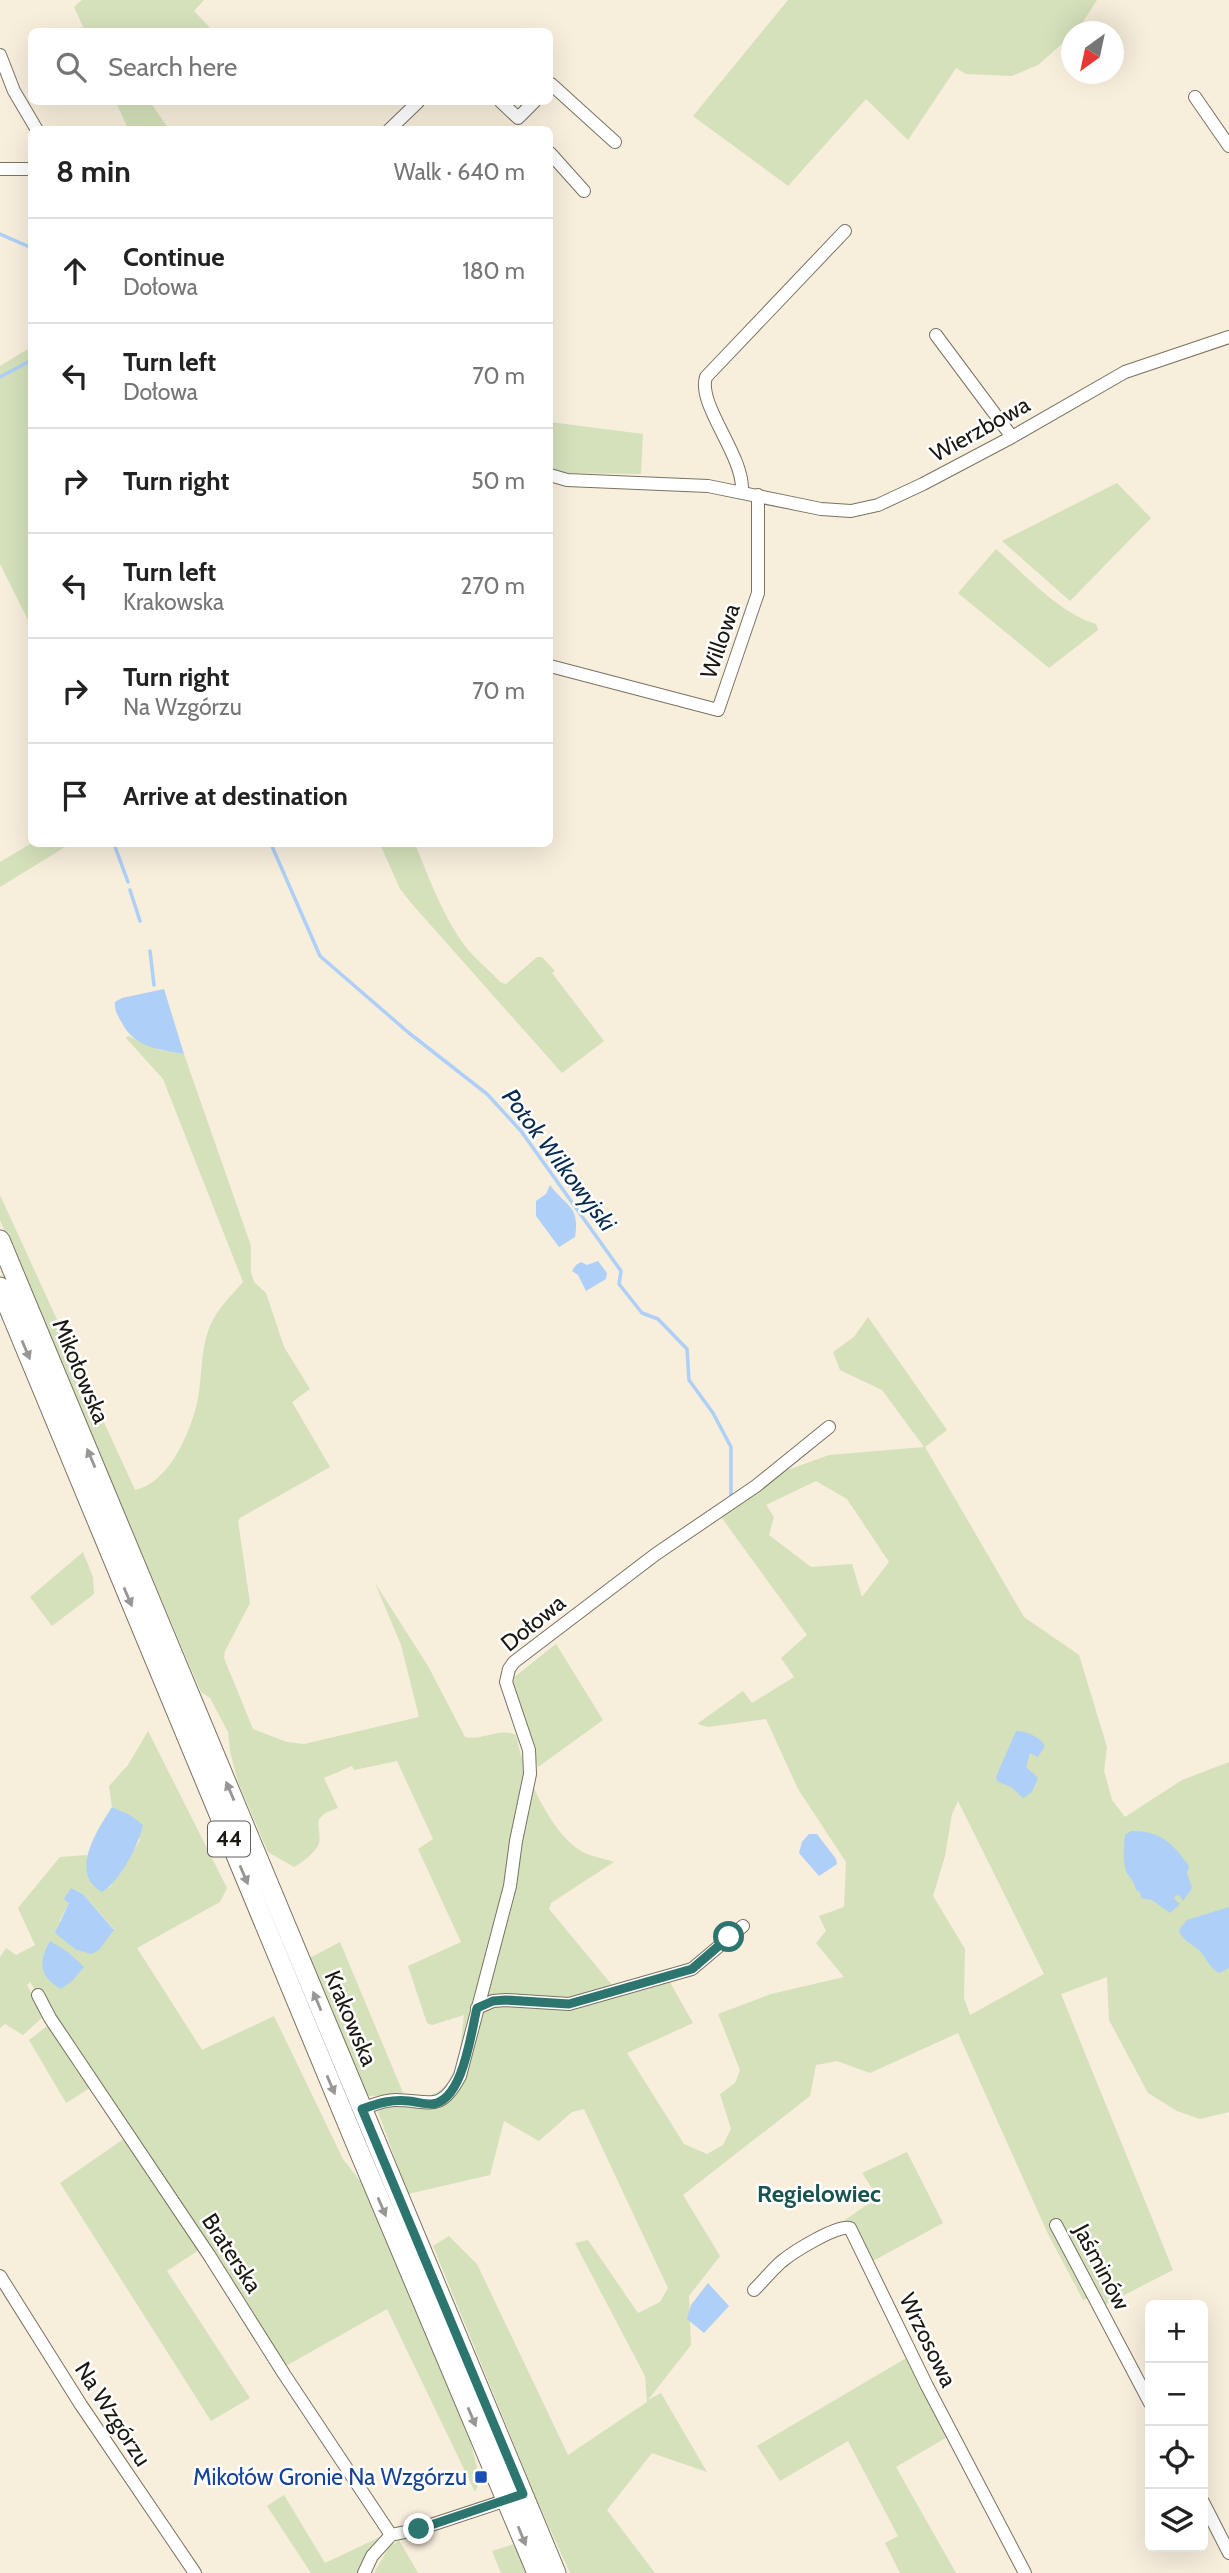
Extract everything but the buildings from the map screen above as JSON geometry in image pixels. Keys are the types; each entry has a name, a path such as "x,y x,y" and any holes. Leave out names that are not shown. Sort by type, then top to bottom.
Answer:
{"main road":[{"name":"Mikołowska","path":"0,1240 110,1527"},
{"name":"Mikołowska","path":"0,1287 110,1527"},
{"name":"Krakowska","path":"110,1527 362,2109 515,2497 537,2573"},
{"name":"Krakowska","path":"110,1527 350,2132 515,2497 556,2573"}],"street":[{"path":"0,55 14,92 35,126"},
{"path":"553,86 615,142"},
{"path":"1195,97 1229,146"},
{"path":"393,126 415,105"},
{"path":"504,105 525,126"},
{"path":"518,118 531,105"},
{"path":"553,156 584,191"},
{"path":"0,169 28,169"},
{"path":"743,491 740,470 705,393 706,377 845,231"},
{"path":"936,335 1012,437"},
{"name":"Wierzbowa","path":"553,476 567,480 708,486 821,509 851,511 878,505 1012,437 1125,372 1229,337"},
{"name":"Willowa","path":"553,667 718,710 758,593 758,495"},
{"name":"Dołowa","path":"362,2109 392,2100 434,2104 443,2101 452,2092 460,2076 510,1886 530,1774 529,1750 506,1682 509,1669 514,1662 656,1554 756,1486 829,1427"},
{"path":"477,2008 493,2001 506,2000 569,2004 692,1969 743,1926"},
{"name":"Braterska","path":"37,1995 391,2535"},
{"name":"Jaśminów","path":"1056,2225 1145,2394"},
{"name":"Wrzosowa","path":"754,2290 796,2250 836,2230 850,2228 927,2386 1024,2573"},
{"name":"Na Wzgórzu","path":"0,2276 82,2405 195,2573"},
{"path":"364,2573 372,2556 391,2535 419,2529 515,2497"},
{"path":"1208,2512 1229,2553"}],"green space":[{"path":"82,0 204,0 194,11 210,28 84,28 74,7"},
{"path":"788,0 1097,0 1083,21 1061,21 1061,45 1038,65 1012,76 966,74 956,68 908,140 866,99 788,186 693,116"},
{"path":"117,105 152,105 167,126 127,126"},
{"path":"28,349 28,620 0,564 0,366"},
{"path":"553,422 643,434 641,474 553,470"},
{"path":"1117,483 1151,518 1070,601 1002,541"},
{"path":"996,549 1069,612 1096,624 1098,630 1049,668 958,593"},
{"path":"28,845 65,847 0,887 0,862"},
{"path":"381,847 416,847 438,899 460,939 500,982 506,984 537,957 542,957 555,971 552,973 604,1041 562,1073 400,889"},
{"path":"128,1036 160,1050 184,1054 251,1246 251,1272 254,1282 266,1293 284,1347 310,1389 292,1402 330,1467 238,1521 250,1603 224,1658 253,1729 287,1742 304,1744 419,1717 401,1645 375,1583 428,1666 465,1737 504,1732 516,1735 524,1764 538,1797 557,1828 582,1851 614,1862 551,1903 549,1909 612,1985 667,1972 693,2023 627,2053 684,2144 707,2154 723,2145 731,2129 720,2094 735,2083 740,2070 718,2014 771,1994 844,1977 816,1943 826,1931 819,1916 844,1907 846,1862 798,1789 766,1719 708,1727 697,1724 743,1691 752,1703 794,1677 781,1658 807,1635 719,1514 752,1483 829,1455 924,1447 882,1390 840,1370 833,1352 854,1337 868,1317 947,1430 925,1447 1024,1617 1079,1655 1107,1747 1104,1771 1112,1800 1125,1817 1182,1780 1229,1762 1229,2112 1200,2119 1177,2111 1148,2093 1109,2020 1107,1977 1061,1994 1173,2270 1103,2306 1088,2298 1083,2300 1048,2234 958,2033 870,2073 837,2061 816,2065 810,2096 683,2195 720,2256 689,2296 691,2345 648,2400 661,2393 707,2472 652,2453 607,2510 655,2573 570,2573 539,2505 433,2246 449,2236 477,2264 568,2455 647,2402 645,2376 575,2243 588,2240 638,2313 660,2302 668,2288 584,2109 572,2112 539,2141 504,2121 490,2175 408,2194 378,2112 403,2095 367,2096 306,1960 340,1942 404,2095 418,2097 438,2092 446,2084 457,2063 464,2015 432,2025 427,2023 408,1966 461,1942 418,1849 433,1839 397,1761 354,1770 352,1766 324,1778 338,1808 325,1813 319,1819 319,1840 315,1850 294,1867 268,1852 238,1782 228,1732 210,1698 201,1692 0,1220 0,1195 135,1490 146,1486 166,1470 180,1447 198,1400 208,1331 219,1310 243,1282 163,1079 126,1038","holes":["816,1481 847,1499 889,1562 862,1597 852,1564 811,1567 769,1535 774,1517 766,1505","958,1801 1044,1974 970,2015 964,1998 965,1949 933,1896 945,1856 952,1814"]},
{"path":"83,1552 93,1577 94,1594 52,1626 30,1597"},
{"path":"556,1644 603,1720 538,1767 514,1691 513,1678"},
{"path":"148,1731 227,1888 220,1902 137,1948 202,2050 274,2016 343,2159 371,2195 467,2427 480,2480 475,2492 387,2309 284,2367 208,2244 167,2271 250,2398 211,2421 60,2183 125,2138 93,2086 66,2103 29,2040 55,2020 30,1982 27,1985 44,2016 23,2035 5,2024 0,2028 0,1957 6,1948 16,1955 35,1945 18,1908 60,1857 87,1855 87,1873 102,1891 110,1887 140,1840 130,1815 112,1807 109,1786 128,1765","holes":["71,1888 83,1894 114,1929 59,1922 69,1903"]},
{"path":"907,2152 943,2223 871,2262 842,2222 878,2197 862,2173"},
{"path":"908,2357 949,2436 896,2467 956,2573 900,2573 885,2543 898,2536 848,2441 780,2481 757,2446"},
{"path":"284,2495 325,2563 380,2537 363,2562 362,2573 311,2573 267,2506"},
{"path":"399,2540 418,2573 374,2573 389,2547"},
{"path":"517,2543 529,2573 501,2573 492,2551"}],"water":[{"path":"164,989 184,1054 148,1046 133,1037 116,1010 115,1002 122,998"},
{"path":"550,1185 571,1208 576,1219 575,1237 559,1247 536,1216 536,1201 546,1194"},
{"path":"598,1261 607,1273 606,1279 586,1291 578,1275 572,1271 581,1262 587,1265"},
{"path":"1016,1731 1033,1735 1045,1746 1038,1757 1030,1753 1026,1767 1038,1778 1032,1792 1023,1798 1011,1787 998,1782 996,1777"},
{"path":"112,1807 130,1815 143,1825 127,1862 115,1880 102,1892 92,1884 87,1874 87,1863 94,1839"},
{"path":"1131,1831 1151,1833 1165,1840 1189,1866 1187,1873 1192,1888 1183,1901 1179,1895 1175,1896 1174,1899 1180,1904 1170,1913 1152,1900 1141,1898 1125,1869 1125,1835"},
{"path":"809,1834 817,1834 836,1859 837,1864 819,1876 799,1853 802,1842"},
{"path":"71,1888 83,1894 114,1930 99,1950 91,1954 75,1949 55,1933 69,1903 64,1899"},
{"path":"1229,1907 1229,1968 1219,1973 1210,1966 1200,1951 1182,1937 1179,1930 1187,1920"},
{"path":"50,1941 68,1952 84,1967 61,1989 48,1979 43,1968 42,1962"},
{"path":"708,2283 729,2306 704,2333 687,2319 691,2305"}],"waterway":[{"name":"Potok Wilkowyjski","path":"0,234 28,246"},
{"path":"0,377 28,362"},
{"path":"115,847 128,882"},
{"name":"Potok Wilkowyjski","path":"272,847 320,956 409,1033 487,1094 521,1131 621,1271 619,1284 642,1313 658,1319 687,1349 689,1380 713,1413 731,1447 731,1496"},
{"path":"130,890 140,921"},
{"path":"150,951 154,985"}],"place":[{"name":"Mikołów Gronie Na Wzgórzu","path":"481,2477"}],"district":[{"name":"Regielowiec","path":"819,2194"}],"route":[{"path":"419,2529 523,2494 362,2109 392,2100 425,2104 443,2101 452,2092 460,2076 477,2008 493,2001 506,2000 569,2004 692,1969 729,1937"}]}
